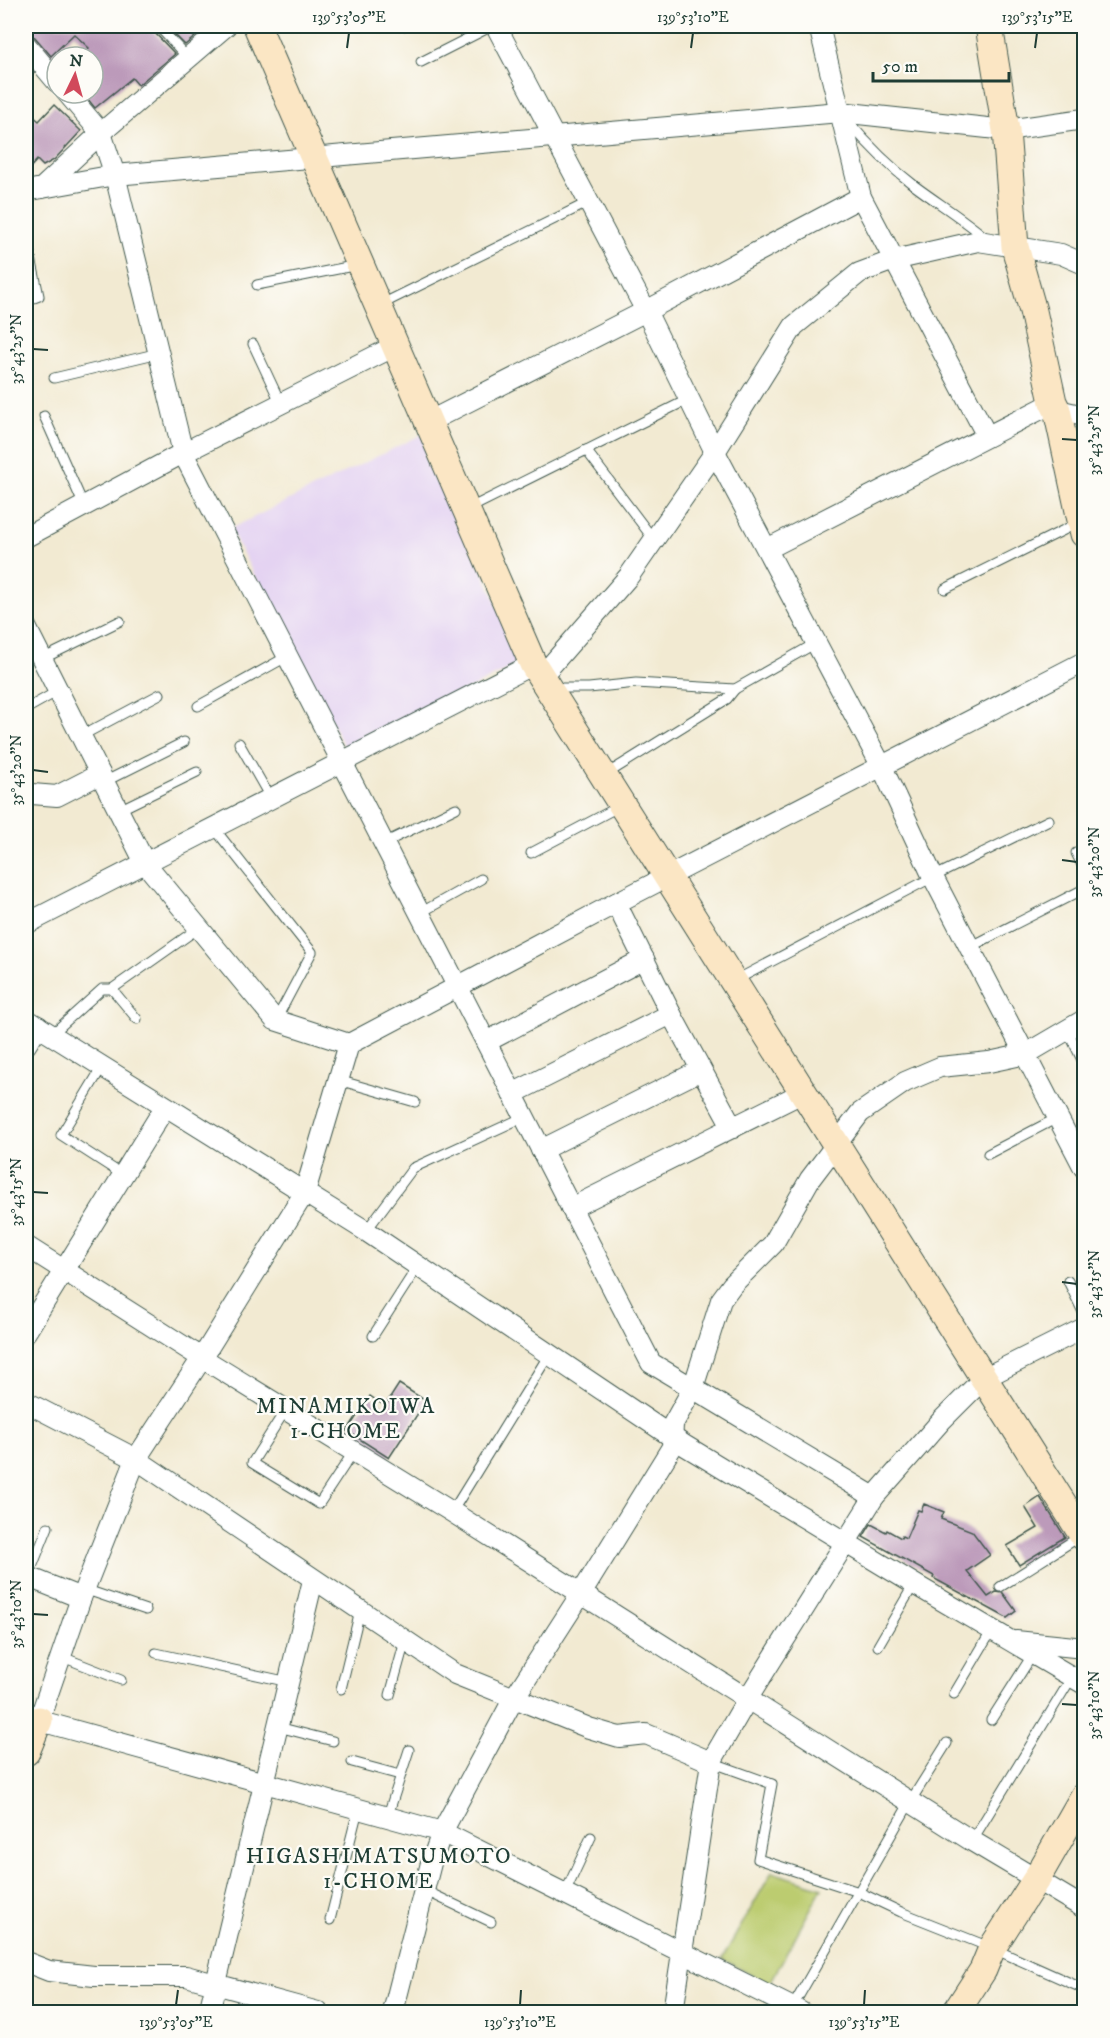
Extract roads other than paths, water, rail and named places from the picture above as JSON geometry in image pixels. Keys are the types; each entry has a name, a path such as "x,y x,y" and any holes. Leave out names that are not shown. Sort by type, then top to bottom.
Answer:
{"street":[{"path":"34,189 226,26"},
{"path":"257,26 466,510 541,676 1084,1536"},
{"path":"494,26 589,202 646,311 715,452 882,767 933,877 1084,1168"},
{"path":"819,26 861,197 987,436"},
{"path":"990,26 1006,130 1003,245 1033,311 1083,528"},
{"path":"26,45 45,68"},
{"path":"77,105 101,133 115,175 183,453 651,1363 874,1497"},
{"path":"34,189 115,175 840,112 1006,130 1084,119"},
{"path":"428,422 646,311 861,197"},
{"path":"26,924 343,762 541,676 629,576 715,452 794,326 859,273 894,260 978,241 1061,254 1084,264"},
{"path":"26,537 183,453 395,345"},
{"path":"767,549 1045,407 1084,416"},
{"path":"26,627 145,863 276,1020 349,1044"},
{"path":"26,1752 32,1719 60,1656 136,1459 305,1192 349,1044 667,876 1084,662"},
{"path":"26,797 32,794 57,796 102,778"},
{"path":"616,903 671,1014 733,1128"},
{"path":"486,1042 644,959"},
{"path":"512,1094 671,1014"},
{"path":"393,2013 430,1863 442,1832 514,1698 672,1447 673,1424 693,1389 722,1300 732,1285 773,1244 810,1179 860,1113 905,1082 940,1067 989,1062 1026,1054 1084,1020"},
{"path":"26,1045 38,1027 366,1231 671,1436 914,1584 1078,1680"},
{"path":"541,1150 701,1070"},
{"path":"571,1208 804,1092"},
{"path":"26,1332 165,1107"},
{"path":"26,1246 972,1841 1084,1908"},
{"path":"673,2013 711,1762 748,1698 874,1497 942,1420 984,1378 1084,1328"},
{"path":"26,1402 136,1459 455,1674 589,1728 619,1737 646,1734 711,1762"},
{"path":"27,1577 83,1594"},
{"path":"209,2013 313,1580"},
{"path":"1010,1641 1084,1648"},
{"path":"32,1719 265,1781 358,1810 442,1832 683,1953 786,2008"},
{"path":"956,2013 983,1970 992,1948 1037,1878 1084,1796"},
{"path":"26,1962 50,1971 94,1976 186,1976 318,2013"}],"lane":[{"path":"158,26 188,58"},
{"path":"421,62 494,26"},
{"path":"696,26 696,29 721,26"},
{"path":"840,112 865,141 914,185 1003,245"},
{"path":"378,306 589,202"},
{"path":"26,234 39,296 26,301"},
{"path":"257,285 360,265"},
{"path":"253,344 281,404"},
{"path":"54,378 159,353"},
{"path":"466,510 689,399"},
{"path":"44,416 84,506"},
{"path":"586,450 654,540"},
{"path":"945,589 1083,528"},
{"path":"42,659 120,621"},
{"path":"603,776 727,699 735,689 816,643"},
{"path":"198,706 288,656"},
{"path":"541,676 589,688 636,683 735,689"},
{"path":"26,709 58,691"},
{"path":"81,736 160,694"},
{"path":"102,778 184,742"},
{"path":"239,743 271,799"},
{"path":"119,810 197,772"},
{"path":"531,853 623,805"},
{"path":"384,843 456,808"},
{"path":"735,981 933,877 1049,820"},
{"path":"214,828 312,952 276,1020"},
{"path":"1084,849 1076,853 1084,869"},
{"path":"420,913 481,879"},
{"path":"970,947 1084,889"},
{"path":"38,1027 102,989 112,989 200,927"},
{"path":"112,989 137,1019"},
{"path":"1067,1029 1084,1064"},
{"path":"102,1067 61,1135 123,1175"},
{"path":"338,1080 415,1102"},
{"path":"366,1231 413,1168 524,1117"},
{"path":"988,1154 1059,1118"},
{"path":"373,1336 418,1266"},
{"path":"1068,1281 1084,1314"},
{"path":"452,1512 550,1353"},
{"path":"286,1409 252,1462 319,1504 354,1451"},
{"path":"27,1577 48,1527"},
{"path":"1000,1587 1084,1536"},
{"path":"878,1646 914,1584"},
{"path":"83,1594 146,1610"},
{"path":"341,1689 360,1611"},
{"path":"954,1694 992,1630"},
{"path":"390,1695 405,1641"},
{"path":"156,1653 289,1682"},
{"path":"991,1720 1033,1654"},
{"path":"60,1656 121,1680"},
{"path":"972,1841 1078,1680"},
{"path":"278,1727 333,1741"},
{"path":"786,2008 859,1892 910,1802 947,1743"},
{"path":"387,1818 409,1750"},
{"path":"352,1762 400,1775"},
{"path":"711,1762 772,1784 758,1859 859,1892 1084,1989"},
{"path":"330,1920 358,1810"},
{"path":"565,1893 591,1837"},
{"path":"424,1890 491,1923"}],"district":[{"name":"MINAMIKOIWA 1-CHOME","path":"346,1418"},
{"name":"HIGASHIMATSUMOTO 1-CHOME","path":"379,1868"}]}
